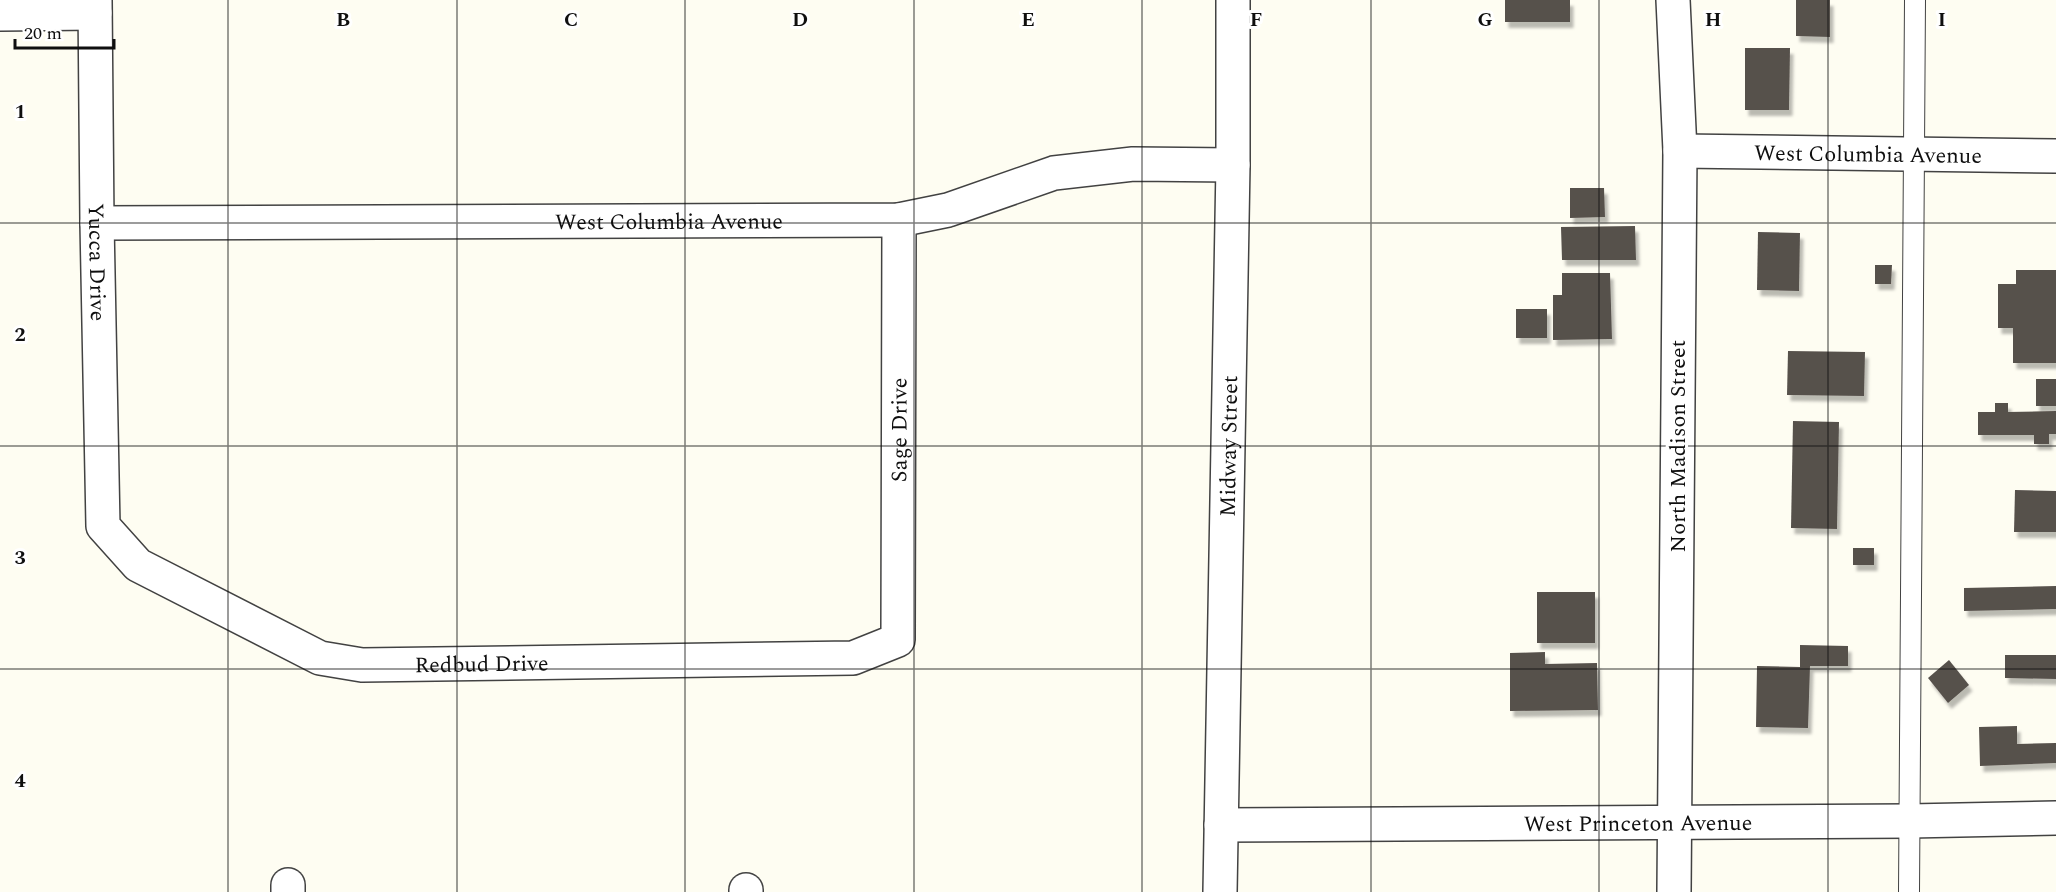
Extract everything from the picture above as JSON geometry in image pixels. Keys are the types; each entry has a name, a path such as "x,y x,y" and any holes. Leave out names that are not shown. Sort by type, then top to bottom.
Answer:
{"street":[{"name":"Midway Street","path":"1221,892 1233,165 1233,0"},
{"name":"North Madison Street","path":"1673,0 1680,150 1674,892"},
{"path":"0,14 95,7"},
{"name":"Yucca Drive","path":"95,7 103,526"},
{"name":"West Columbia Avenue","path":"1680,150 2056,156"},
{"name":"West Columbia Avenue","path":"97,223 899,220 948,210 1054,173 1133,164 1233,165"},
{"name":"Sage Drive","path":"898,640 899,220"},
{"name":"Redbud Drive","path":"103,526 138,565 320,658 362,665 853,657 898,640"},
{"name":"West Princeton Avenue","path":"1221,825 2056,818"}],"lane":[{"path":"1909,892 1915,0"}],"building":[{"path":"1505,0 1570,0 1570,22 1505,22"},
{"path":"1796,0 1830,0 1830,37 1796,36"},
{"path":"1745,48 1790,48 1789,110 1745,110"},
{"path":"1570,188 1604,188 1605,217 1570,218"},
{"path":"1635,226 1636,260 1562,260 1561,227"},
{"path":"1758,232 1800,233 1799,291 1757,290"},
{"path":"1875,265 1892,265 1891,284 1875,284"},
{"path":"2016,270 2056,270 2056,363 2013,363 2013,328 1998,328 1998,284 2016,284"},
{"path":"1562,273 1610,273 1612,339 1553,340 1553,295 1562,295"},
{"path":"1516,309 1547,309 1547,338 1516,338"},
{"path":"1788,351 1865,352 1864,396 1787,395"},
{"path":"2036,379 2056,379 2056,406 2036,406"},
{"path":"1995,403 2008,403 2008,412 2056,411 2056,434 2049,434 2049,444 2034,444 2034,435 1978,435 1978,412 1995,412"},
{"path":"1793,421 1839,422 1837,529 1791,528"},
{"path":"2015,490 2056,491 2056,532 2014,532"},
{"path":"1853,548 1874,548 1874,565 1853,565"},
{"path":"2056,586 2056,609 1964,611 1964,588"},
{"path":"1537,592 1595,592 1595,643 1537,643"},
{"path":"1800,645 1848,646 1848,666 1810,666 1808,728 1756,727 1757,666 1800,667"},
{"path":"1545,652 1545,664 1597,663 1598,710 1510,711 1510,653"},
{"path":"2005,655 2056,655 2056,679 2005,678"},
{"path":"1949,660 1969,685 1948,703 1928,678"},
{"path":"2017,726 2017,744 2056,743 2056,763 1980,766 1979,727"}]}
